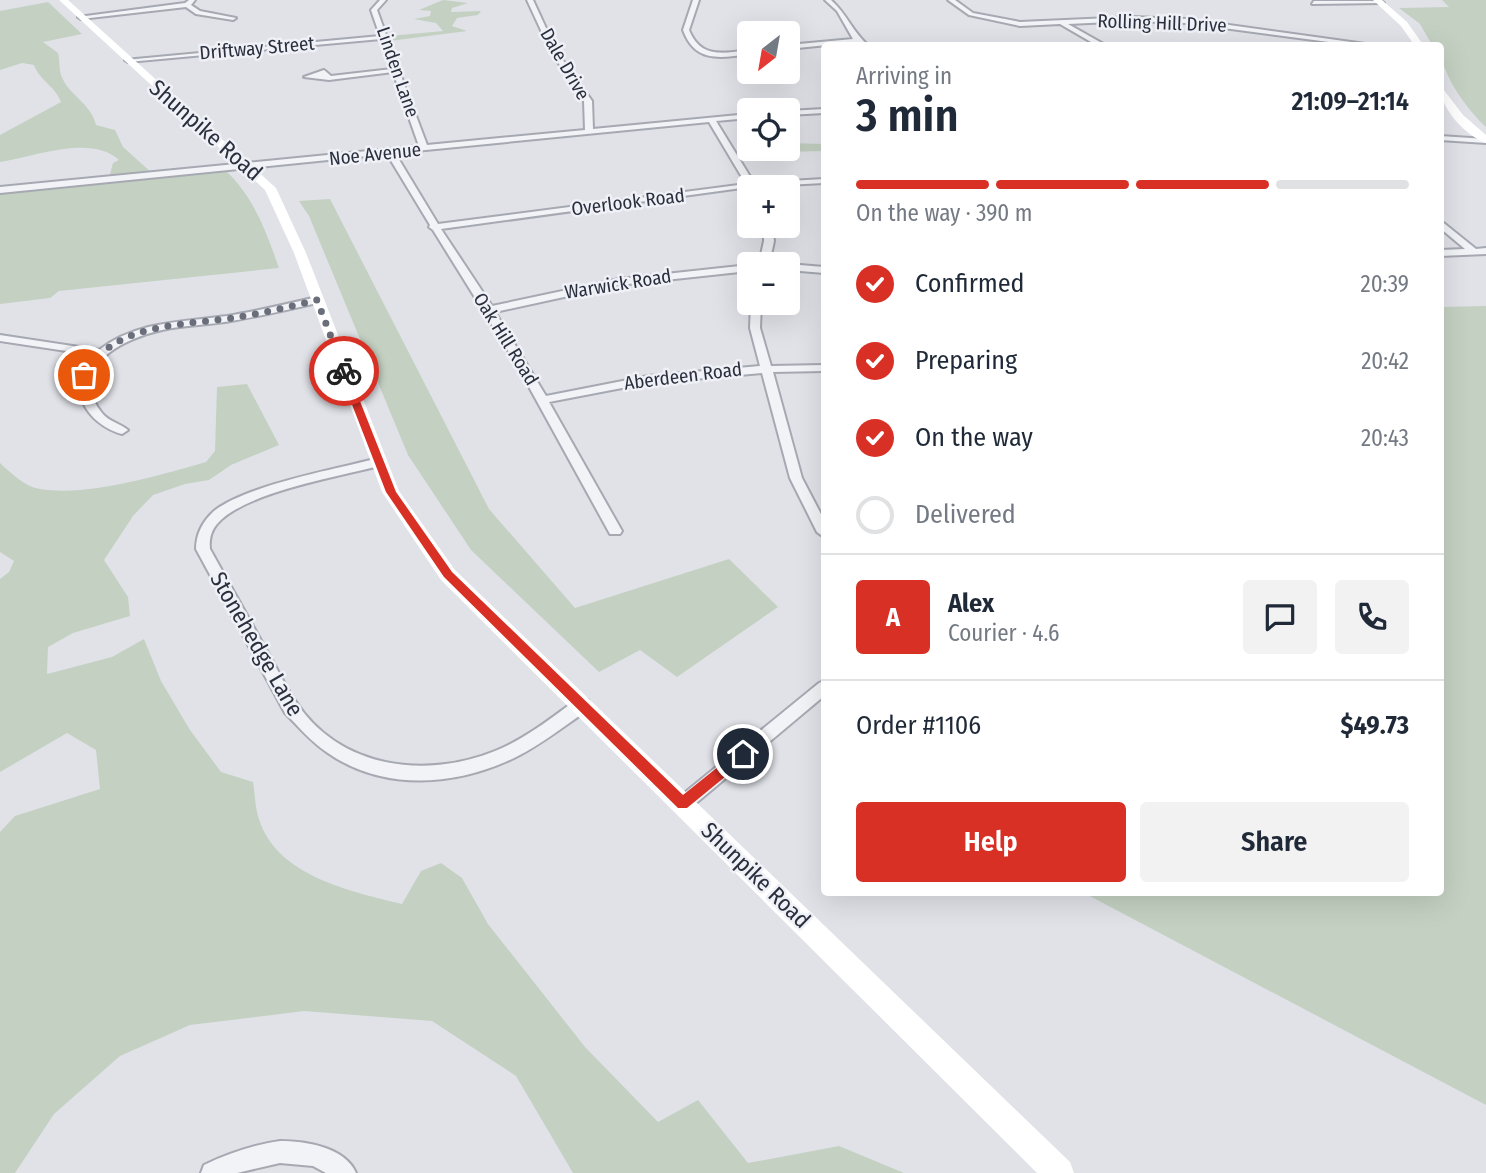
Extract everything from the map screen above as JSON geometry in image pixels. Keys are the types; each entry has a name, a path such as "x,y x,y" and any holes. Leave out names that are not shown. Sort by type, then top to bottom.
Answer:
{"main road":[{"name":"Shunpike Road","path":"63,0 250,167 279,201 379,462 402,511 448,575 1059,1173"},
{"path":"1379,1 1404,24 1417,42"},
{"path":"1444,95 1451,110 1486,141"}],"street":[{"name":"Linden Lane","path":"383,0 374,10 424,148"},
{"name":"Dale Drive","path":"530,0 554,52 588,101 589,131"},
{"path":"696,0 686,30 698,50 710,56 737,53"},
{"path":"828,0 839,10 859,42"},
{"name":"Rolling Hill Drive","path":"951,0 971,14 1020,24 1132,19 1202,22 1348,42"},
{"path":"1314,3 1379,1"},
{"path":"81,17 189,3 189,10 204,15 233,18"},
{"path":"1062,23 1097,42"},
{"name":"Driftway Street","path":"128,60 386,37"},
{"path":"837,42 856,40"},
{"path":"800,46 821,44"},
{"path":"329,78 397,71"},
{"path":"800,112 821,111"},
{"name":"Noe Avenue","path":"0,190 737,117"},
{"path":"711,119 745,175"},
{"path":"1444,138 1486,141"},
{"name":"Oak Hill Road","path":"390,152 433,227 489,310 543,400 615,531"},
{"name":"Overlook Road","path":"800,183 821,181"},
{"name":"Overlook Road","path":"433,227 737,189"},
{"path":"1444,226 1474,252"},
{"path":"1444,253 1486,251"},
{"path":"800,268 821,270"},
{"name":"Warwick Road","path":"489,310 619,282 737,269"},
{"path":"122,430 101,422 83,392 84,375 100,353 158,327 237,318 317,300"},
{"path":"756,315 755,328 764,368 796,478 821,526"},
{"path":"0,338 100,353"},
{"name":"Aberdeen Road","path":"543,400 587,388 681,373 821,368"},
{"name":"Stonehedge Lane","path":"379,462 240,502 216,517 203,536 203,549 291,708 306,728 335,752 373,768 394,773 442,772 502,756 538,736 582,705"},
{"path":"682,804 821,689"},
{"path":"212,1173 229,1164 279,1151 317,1156 345,1173"}],"green space":[{"path":"443,0 468,3 452,8 451,12 481,11 478,15 457,18 452,26 467,31 390,41 390,36 443,31 436,23 414,19 430,16 431,11 419,10"},
{"path":"1442,0 1486,0 1486,127 1470,110 1449,78 1444,67 1444,42 1430,42 1420,24 1399,8 1449,7"},
{"path":"48,2 82,34 43,42 58,53 64,82 89,111 96,125 115,130 123,147 152,173 109,178 113,163 119,160 107,152 93,149 62,149 0,162 0,135 61,102 34,65 22,63 0,70 0,11"},
{"path":"800,143 821,144 821,151 800,152"},
{"path":"225,170 251,203 279,268 59,291 50,298 0,304 0,191"},
{"path":"330,199 489,509 575,608 729,559 778,607 677,677 640,650 599,672 471,550 408,455 309,216 299,201"},
{"path":"1486,306 1486,1105 1090,896 1444,896 1444,307"},
{"path":"247,384 279,445 231,465 209,480 185,484 153,495 133,516 104,560 128,597 130,616 73,633 48,647 47,674 112,657 144,639 161,681 190,730 221,772 253,782 259,819 268,839 282,855 299,868 340,887 402,904 421,871 441,863 462,878 488,924 585,1047 658,1122 698,1100 748,1163 839,1146 904,1173 573,1173 516,1076 432,1021 304,1011 190,1025 120,1056 54,1114 15,1173 0,1173 0,832 15,816 100,789 96,750 67,733 0,772 0,579 9,572 14,561 0,552 0,463 29,486 59,491 124,483 206,462 215,451 217,387"}],"way so far":[{"path":"84,375 100,353 150,330 237,318 317,300 344,371"}],"route":[{"path":"344,371 391,492 408,521 448,575 682,804 743,754"}]}
